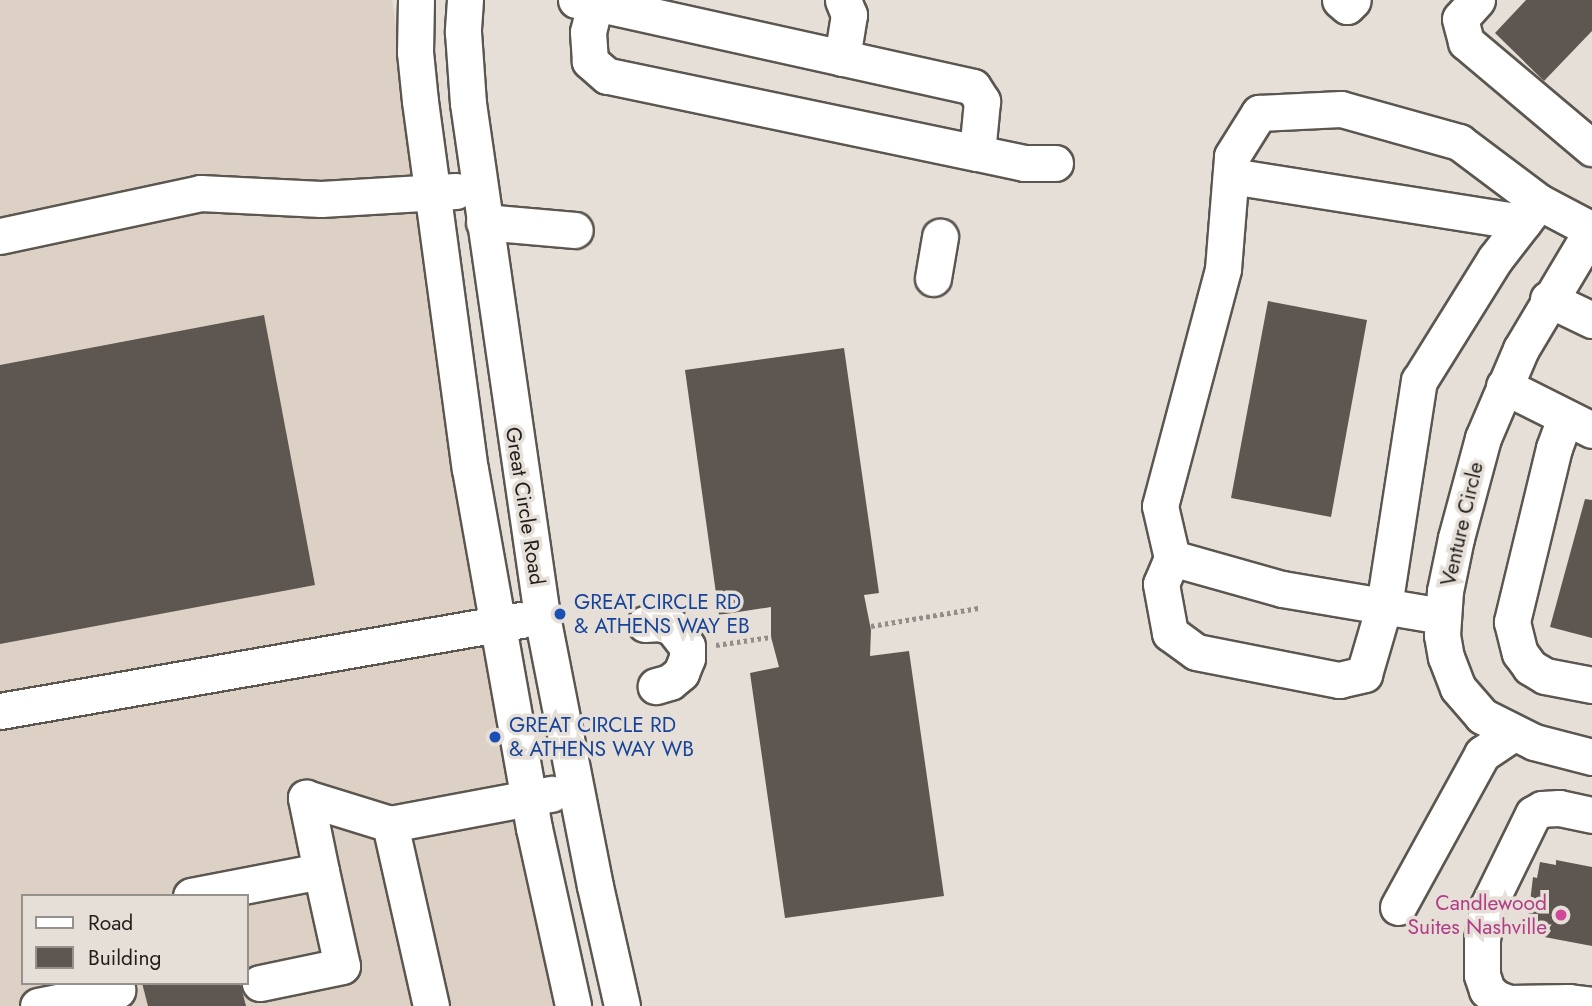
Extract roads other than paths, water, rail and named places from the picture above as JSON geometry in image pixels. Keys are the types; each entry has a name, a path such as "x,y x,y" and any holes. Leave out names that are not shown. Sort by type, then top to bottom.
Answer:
{"street":[{"path":"416,0 415,51 470,469 528,797 573,1006"},
{"name":"Great Circle Road","path":"465,0 463,32 468,103 542,616 622,1006"},
{"path":"842,58 849,15 843,0"},
{"path":"1340,0 1347,6 1353,0"},
{"path":"1477,0 1460,19 1466,42 1587,133"},
{"path":"977,153 982,101 973,88 589,1 590,61 607,76 1024,163 1055,163"},
{"path":"1341,110 1459,142 1531,212 1495,259 1419,381 1384,606 1364,674 1339,680 1196,652 1170,633 1161,584 1172,558 1160,506 1223,269 1233,156 1259,113 1341,110"},
{"path":"1231,176 1531,212 1592,230"},
{"path":"0,236 200,193 321,200 432,194 575,230"},
{"name":"Venture Circle","path":"1592,230 1548,299 1504,386 1483,438 1464,503 1442,616 1446,657 1458,688 1482,716 1512,734 1592,757"},
{"path":"933,278 940,237"},
{"path":"1548,299 1592,320"},
{"path":"1504,386 1578,424 1554,449 1512,622 1520,653 1530,667 1545,676 1592,685"},
{"path":"1172,558 1282,589 1442,616"},
{"path":"0,711 542,616"},
{"path":"645,624 659,623 672,627 681,636 687,650 687,662 679,676 656,686"},
{"path":"1398,906 1482,754 1512,734"},
{"path":"260,984 342,966 306,798 390,824 528,797 576,791"},
{"path":"1592,815 1559,808 1542,809 1533,814 1487,908 1482,940 1482,975 1487,990 1509,1003 1569,1002 1592,1005"},
{"path":"390,824 431,1006"},
{"path":"201,894 321,871"},
{"path":"38,1006 117,990 116,985"}],"place":[{"name":"GREAT CIRCLE RD & ATHENS WAY EB","path":"560,614"},
{"name":"GREAT CIRCLE RD & ATHENS WAY WB","path":"495,737"},
{"name":"Candlewood Suites Nashville","path":"1561,915"}]}
